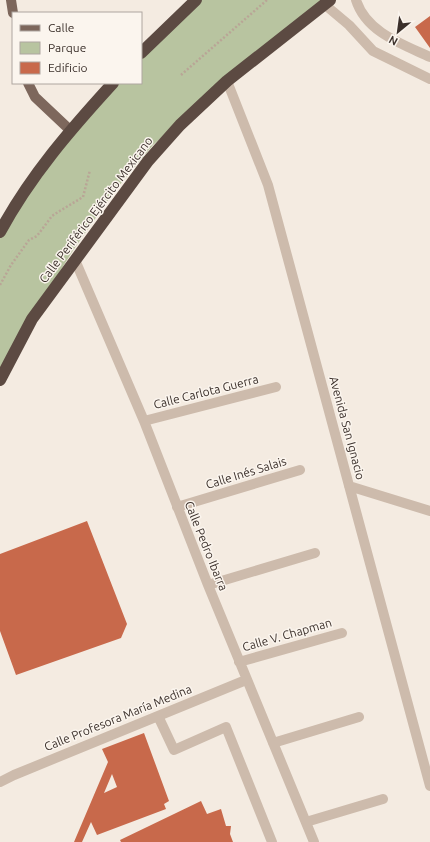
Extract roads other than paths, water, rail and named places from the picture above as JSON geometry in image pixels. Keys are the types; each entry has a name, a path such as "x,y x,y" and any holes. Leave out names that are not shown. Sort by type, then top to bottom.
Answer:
{"highway":[{"path":"142,52 196,0"},
{"name":"Calle Periférico Ejército Mexicano","path":"0,380 32,319 148,161 180,125 227,81 327,2"},
{"path":"0,232 16,203 43,165 70,130 113,84"}],"main road":[{"path":"11,0 13,12"},
{"path":"28,84 35,97 70,130"}],"street":[{"path":"356,0 359,11 383,35 430,57"},
{"path":"327,2 373,51 430,79"},
{"name":"Avenida San Ignacio","path":"227,81 268,185 430,786"},
{"name":"Calle Pedro Ibarra","path":"75,260 144,421 246,680 314,842"},
{"name":"Calle Carlota Guerra","path":"144,421 276,387"},
{"name":"Calle Inés Salais","path":"177,507 300,470"},
{"path":"349,486 430,510"},
{"path":"208,585 315,553"},
{"name":"Calle V. Chapman","path":"239,662 342,633"},
{"name":"Calle Profesora María Medina","path":"0,782 246,680"},
{"path":"158,716 174,750 226,727 272,842"},
{"path":"272,743 359,717"},
{"path":"306,822 383,799"}]}
